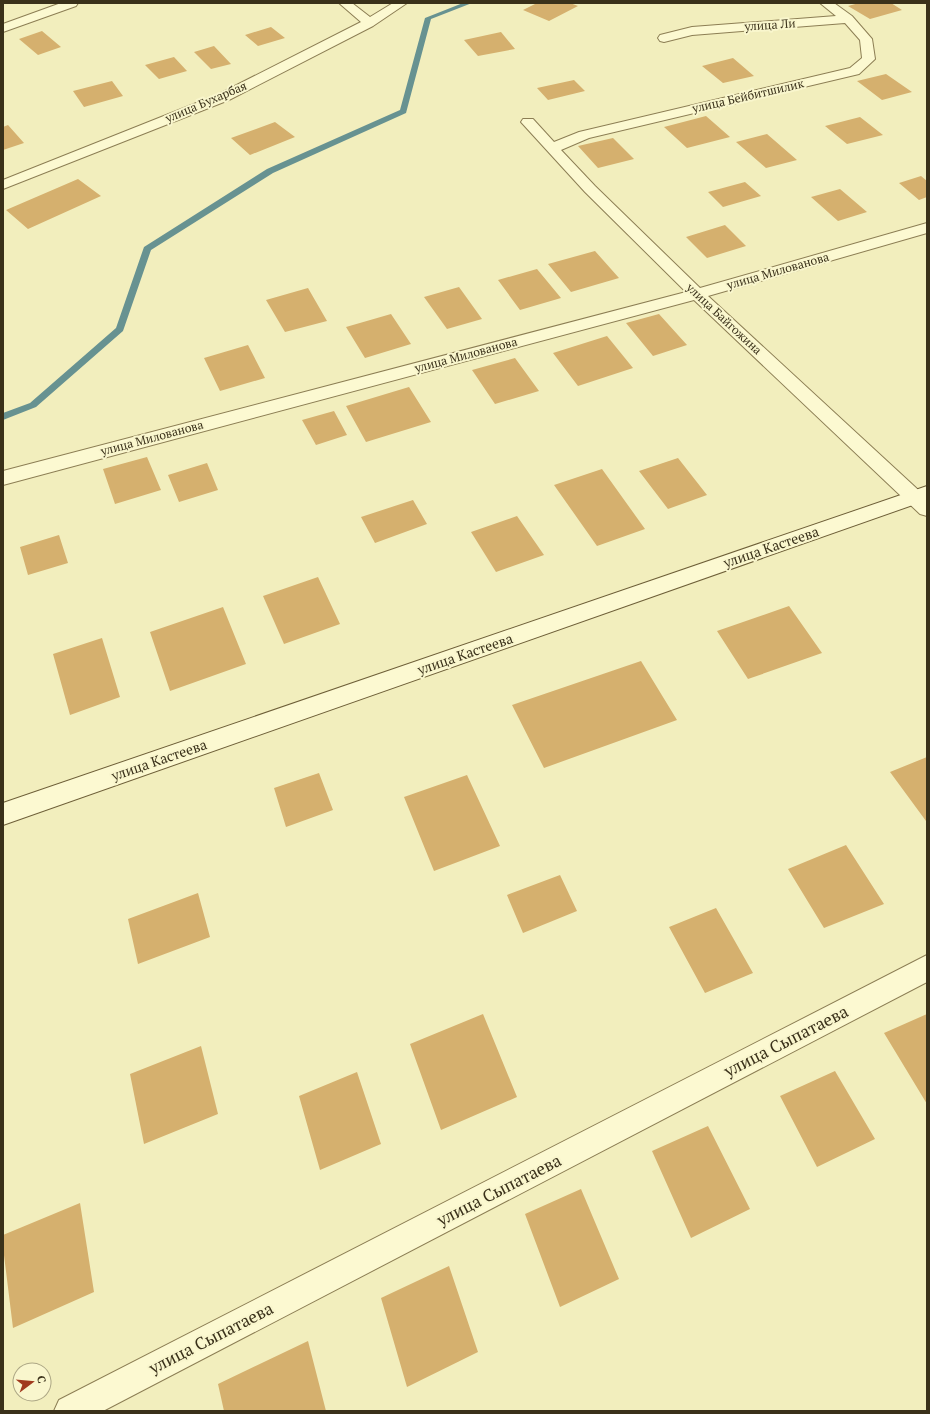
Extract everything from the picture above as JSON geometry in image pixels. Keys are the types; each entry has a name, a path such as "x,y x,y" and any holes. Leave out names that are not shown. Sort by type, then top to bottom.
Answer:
{"street":[{"path":"3,28 72,3"},
{"path":"345,3 369,23"},
{"name":"улица Бухарбая","path":"3,185 224,96 369,23 401,3"},
{"name":"улица Бейбитшилик","path":"553,148 584,135 854,71 869,60 866,39 848,19 826,3"},
{"name":"улица Ли","path":"664,38 692,31 848,19"},
{"path":"674,22 692,31"},
{"name":"улица Байгожина","path":"528,122 590,189 697,294 923,500"},
{"name":"улица Милованова","path":"3,478 697,294 927,228"},
{"name":"улица Кастеева","path":"3,814 923,500"},
{"name":"улица Сыпатаева","path":"70,1411 927,968"}],"building":[{"path":"537,3 570,3 578,6 549,21 523,10"},
{"path":"859,3 891,3 902,10 870,19 848,6"},
{"path":"271,27 285,38 258,46 245,35"},
{"path":"42,31 61,47 38,55 19,39"},
{"path":"501,32 515,49 478,56 464,40"},
{"path":"214,46 231,64 211,69 194,52"},
{"path":"174,57 187,71 159,79 145,65"},
{"path":"733,58 754,76 723,83 702,66"},
{"path":"886,74 912,92 882,100 857,81"},
{"path":"574,80 585,91 548,100 537,88"},
{"path":"112,81 123,96 84,107 73,91"},
{"path":"706,116 730,137 687,148 664,127"},
{"path":"860,117 883,135 847,144 825,126"},
{"path":"275,122 295,137 250,155 231,138"},
{"path":"8,125 24,143 3,150 3,127"},
{"path":"767,134 797,160 766,168 736,142"},
{"path":"613,138 634,159 598,168 578,146"},
{"path":"921,176 927,181 927,197 919,200 899,183"},
{"path":"78,179 101,196 28,229 6,210"},
{"path":"745,182 761,196 723,207 708,192"},
{"path":"840,189 867,212 838,221 811,197"},
{"path":"725,225 746,246 707,258 686,237"},
{"path":"595,251 619,278 571,292 548,264"},
{"path":"537,269 561,298 520,310 498,280"},
{"path":"459,287 482,319 447,329 424,297"},
{"path":"308,288 327,321 285,332 266,300"},
{"path":"391,314 411,344 365,358 346,327"},
{"path":"659,314 687,345 653,356 626,323"},
{"path":"607,336 633,368 578,386 553,353"},
{"path":"248,345 265,378 220,391 204,358"},
{"path":"515,358 539,391 495,404 472,370"},
{"path":"409,387 431,422 366,442 346,406"},
{"path":"334,411 347,435 316,445 302,420"},
{"path":"147,457 161,490 115,504 103,469"},
{"path":"678,458 707,495 668,509 639,471"},
{"path":"207,463 218,490 179,502 168,475"},
{"path":"602,469 645,529 597,546 554,485"},
{"path":"413,500 427,524 375,543 361,517"},
{"path":"517,516 544,555 496,572 471,532"},
{"path":"59,535 68,563 28,575 20,547"},
{"path":"318,577 340,624 284,644 263,596"},
{"path":"789,606 822,653 748,679 717,631"},
{"path":"223,607 246,664 170,691 150,632"},
{"path":"102,638 120,697 70,715 53,654"},
{"path":"641,661 677,720 544,768 512,705"},
{"path":"927,757 927,821 926,821 890,772"},
{"path":"319,773 333,810 286,827 274,788"},
{"path":"467,775 500,846 434,871 404,797"},
{"path":"846,845 884,904 824,928 788,869"},
{"path":"560,875 577,911 523,933 507,895"},
{"path":"198,893 210,937 138,964 128,919"},
{"path":"716,908 753,973 705,993 669,927"},
{"path":"483,1014 517,1097 441,1130 410,1044"},
{"path":"927,1014 927,1104 884,1033"},
{"path":"201,1046 218,1114 144,1144 130,1074"},
{"path":"835,1071 875,1139 817,1167 780,1096"},
{"path":"357,1072 381,1144 320,1170 299,1096"},
{"path":"708,1126 750,1209 691,1238 652,1151"},
{"path":"581,1189 619,1279 560,1307 525,1214"},
{"path":"80,1203 94,1292 13,1328 3,1247 3,1235"},
{"path":"449,1266 478,1352 407,1387 381,1298"},
{"path":"308,1341 326,1411 224,1411 218,1384"}],"waterway":[{"path":"3,417 33,405 120,329 147,249 270,171 403,111 428,18 469,3"}]}
